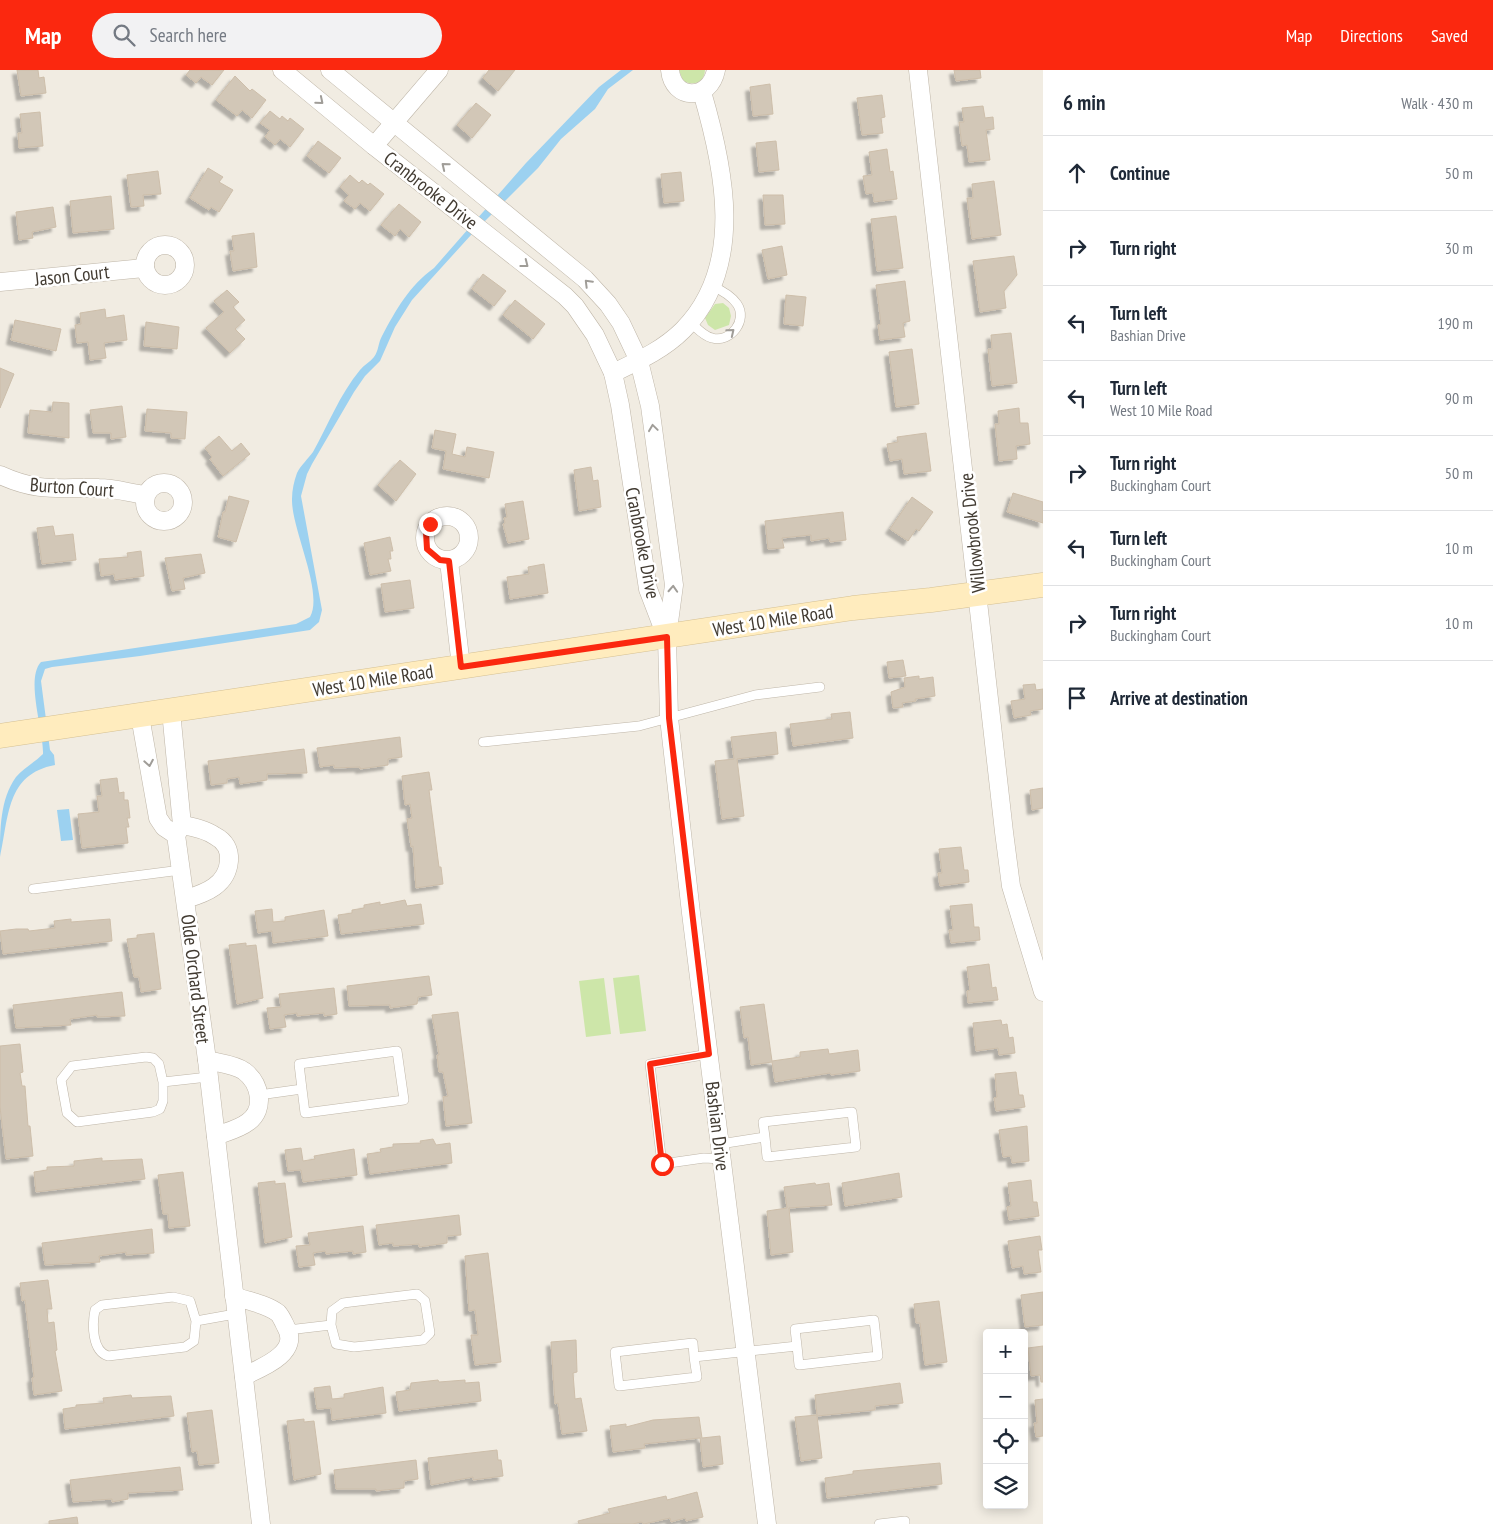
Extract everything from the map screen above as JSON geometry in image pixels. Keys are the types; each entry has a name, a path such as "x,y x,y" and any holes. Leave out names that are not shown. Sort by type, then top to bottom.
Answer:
{"main road":[{"name":"West 10 Mile Road","path":"0,736 852,608 1043,585"}],"street":[{"name":"Cranbrooke Drive","path":"282,70 374,146 558,290 575,306 602,348 613,373 620,405 648,589 667,637"},
{"name":"Cranbrooke Drive","path":"330,70 395,121 585,279 608,304 622,324 639,361 650,406 674,585 667,637"},
{"path":"374,146 439,70"},
{"path":"670,70 672,80 684,92 702,92 709,87 714,79 716,70"},
{"name":"Willowbrook Drive","path":"918,70 979,593 986,684 1011,886 1043,992"},
{"path":"613,373 658,350 690,322 712,286 718,266 725,221 722,180 713,131 702,92"},
{"name":"Jason Court","path":"0,282 144,268"},
{"name":"Burton Court","path":"0,475 26,485 48,490 100,488 145,495"},
{"path":"449,561 461,667"},
{"name":"Bashian Drive","path":"667,637 669,718 767,1524"},
{"name":"Olde Orchard Street","path":"170,711 181,870 216,1136 235,1314 261,1524"},
{"name":"Olde Orchard Street","path":"140,716 158,818 164,827 179,830 204,830 216,836 225,844 230,855 228,872 219,883 203,893 186,899"},
{"name":"Olde Orchard Street","path":"207,1068 244,1071 255,1082 260,1095"},
{"path":"216,1136 249,1121 257,1110 260,1095"},
{"path":"234,1296 278,1314 288,1330 288,1343 280,1357 244,1376"}],"lane":[{"path":"690,322 712,338 722,338 731,334 738,326 741,310 736,302 712,286"},
{"path":"483,742 639,726 755,695 820,687"},
{"path":"33,889 181,870"},
{"path":"397,1051 404,1100 305,1113 302,1089 299,1064 397,1051"},
{"path":"709,1054 650,1064 662,1164 704,1158 765,1137"},
{"path":"146,1057 153,1058 159,1064 163,1082 163,1101 160,1109 153,1112 77,1122 67,1113 61,1080 72,1066 146,1057"},
{"path":"163,1082 207,1068"},
{"path":"260,1095 302,1089"},
{"path":"852,1112 856,1147 767,1157 765,1137 763,1122 852,1112"},
{"path":"417,1294 425,1301 430,1333 423,1340 354,1347 336,1344 331,1326 332,1311 343,1303 417,1294"},
{"path":"173,1297 190,1301 196,1321 194,1341 185,1347 108,1356 102,1354 97,1348 94,1318 95,1310 102,1305 173,1297"},
{"path":"196,1321 235,1314"},
{"path":"874,1320 878,1356 799,1365 796,1346 795,1329 874,1320"},
{"path":"288,1330 331,1326"},
{"path":"693,1343 694,1357 697,1377 619,1386 615,1352 693,1343"},
{"path":"694,1357 796,1346"},
{"path":"879,1524 905,1521 905,1524"}],"green space":[{"path":"679,70 705,70 700,81 691,83 683,81"},
{"path":"723,303 729,308 731,316 729,325 715,330 708,325 705,318 715,304"},
{"path":"639,975 646,1031 620,1034 613,978"},
{"path":"604,978 611,1034 586,1037 579,981"}],"water":[{"path":"621,70 633,70 608,89 595,109 561,139 538,168 471,235 412,300 395,327 380,361 365,376 354,392 312,464 301,496 322,610 319,622 310,630 45,669 41,681 50,750 54,755 55,765 39,770 27,778 18,788 8,813 0,857 2,815 7,795 16,777 43,754 35,693 35,680 41,662 296,624 310,617 313,606 313,592 293,511 292,492 297,473 313,452 340,399 353,379 374,357 387,326 410,291 434,268 526,163 599,87"},
{"path":"69,809 73,840 61,841 57,810"}],"building":[{"path":"17,70 38,70 39,78 44,77 46,93 21,96"},
{"path":"190,70 224,70 212,85 201,77 196,83 186,75"},
{"path":"489,70 515,70 498,91 483,78"},
{"path":"954,70 980,70 981,78 956,81"},
{"path":"235,76 250,91 252,89 266,100 252,118 242,110 237,116 216,100"},
{"path":"770,84 773,114 753,116 750,87"},
{"path":"882,95 885,117 881,118 883,133 862,135 857,98"},
{"path":"476,103 491,115 472,138 457,125"},
{"path":"983,106 985,118 993,117 994,129 986,130 990,160 969,162 967,145 962,146 959,122 964,122 962,108"},
{"path":"270,111 280,119 282,116 288,121 290,118 304,129 290,147 280,139 275,145 265,137 270,130 260,123"},
{"path":"40,112 43,146 19,148 18,133 22,133 20,114"},
{"path":"318,141 341,158 329,173 307,156"},
{"path":"776,141 779,170 759,172 756,143"},
{"path":"887,149 890,172 893,171 897,199 874,202 873,193 866,194 863,176 872,175 869,152"},
{"path":"208,168 223,177 219,182 233,190 219,212 211,207 209,210 190,198"},
{"path":"158,171 161,194 143,195 144,206 131,207 127,175"},
{"path":"681,172 684,201 664,203 661,174"},
{"path":"350,175 359,183 362,180 368,185 370,183 384,194 370,211 360,203 355,209 344,201 349,195 340,187"},
{"path":"994,181 1001,235 972,239 967,198 973,198 972,184"},
{"path":"763,195 783,195 785,224 765,225"},
{"path":"111,196 114,229 73,233 70,201"},
{"path":"399,204 421,222 409,237 400,229 395,236 381,225"},
{"path":"53,207 56,227 32,232 33,238 19,240 16,212"},
{"path":"896,216 903,268 877,271 871,219"},
{"path":"254,233 257,267 233,271 230,251 234,251 232,236"},
{"path":"782,246 787,275 768,279 762,250"},
{"path":"1014,256 1017,275 1004,291 1006,308 980,312 973,261"},
{"path":"483,274 506,291 494,306 472,289"},
{"path":"905,281 910,321 903,323 905,337 880,340 878,325 881,324 876,285"},
{"path":"227,290 239,302 233,307 245,320 235,329 245,339 230,353 206,328 224,312 214,301"},
{"path":"786,295 806,297 803,326 784,324"},
{"path":"515,300 545,324 533,339 503,315"},
{"path":"105,309 106,318 124,315 127,340 104,343 106,358 90,360 88,342 77,343 75,325 81,324 80,313"},
{"path":"15,320 61,329 56,351 11,340"},
{"path":"146,322 179,327 177,349 144,346"},
{"path":"1011,333 1017,383 992,386 988,349 992,349 991,335"},
{"path":"912,349 919,404 896,407 889,352"},
{"path":"0,368 14,374 0,408"},
{"path":"53,402 69,403 69,438 28,433 30,410 52,412"},
{"path":"122,406 126,437 111,439 111,433 93,433 90,410"},
{"path":"1019,408 1020,423 1028,423 1030,444 1016,446 1017,459 999,461 995,424 999,424 998,411"},
{"path":"147,409 187,412 185,439 171,438 171,433 145,431"},
{"path":"435,430 456,434 452,454 465,457 467,447 494,452 489,478 443,469 446,451 432,448"},
{"path":"926,433 931,471 904,474 902,459 890,461 887,444 898,442 897,437"},
{"path":"219,436 232,451 241,443 250,454 223,476 210,459 212,457 205,448"},
{"path":"400,460 416,474 396,501 378,485"},
{"path":"591,467 593,481 598,480 601,507 579,511 574,470"},
{"path":"1013,493 1043,502 1043,523 1007,512"},
{"path":"229,496 249,501 236,542 218,537 223,512 225,512"},
{"path":"912,497 933,512 919,531 916,529 908,541 890,529"},
{"path":"523,501 529,539 508,543 503,524 505,523 504,518 507,517 505,504"},
{"path":"843,512 846,540 830,542 829,538 811,541 811,535 782,538 784,548 768,549 765,521"},
{"path":"53,526 55,536 73,534 76,560 42,564 37,528"},
{"path":"390,537 393,551 390,551 391,559 388,559 391,571 370,575 364,543"},
{"path":"141,551 144,576 115,580 114,574 101,576 99,559 128,557 127,553"},
{"path":"201,554 205,573 183,578 185,589 172,591 165,558"},
{"path":"544,564 548,593 510,599 507,577 529,574 528,567"},
{"path":"410,580 414,608 385,612 381,584"},
{"path":"903,660 906,676 889,678 887,662"},
{"path":"919,676 919,679 933,677 935,696 915,699 916,701 902,703 903,707 893,708 891,692 905,687 904,678"},
{"path":"1035,684 1036,690 1043,689 1043,709 1030,711 1031,715 1014,718 1011,701 1025,699 1023,685"},
{"path":"850,712 853,738 793,746 790,724 832,719 831,714"},
{"path":"776,732 778,754 737,759 744,816 722,819 715,761 734,759 731,737"},
{"path":"400,737 402,757 388,759 388,765 360,769 360,767 334,768 334,765 320,767 317,748"},
{"path":"304,749 307,773 267,774 267,780 240,784 239,777 227,779 227,783 211,785 208,761"},
{"path":"429,772 432,790 429,790 443,884 416,888 413,846 411,847 407,819 412,818 410,804 405,805 402,776"},
{"path":"117,778 119,793 124,792 124,800 128,800 130,818 127,818 129,827 126,827 128,843 82,848 78,814 99,812 97,796 102,796 100,780"},
{"path":"1043,788 1043,808 1032,810 1030,790"},
{"path":"961,847 964,870 968,870 969,882 940,886 938,873 942,873 939,849"},
{"path":"405,900 407,906 421,904 424,924 341,934 338,915 352,913 352,910 364,908 364,905 380,902 380,905"},
{"path":"972,904 974,927 979,927 980,940 951,943 949,930 953,930 950,906"},
{"path":"272,909 273,922 285,921 285,917 324,910 328,936 273,943 272,931 258,933 255,911"},
{"path":"71,919 71,922 110,919 112,941 3,954 0,931 28,929 29,931 55,928 54,921"},
{"path":"154,933 161,989 141,992 139,977 134,977 127,939 137,938 137,935"},
{"path":"246,943 246,946 256,945 263,998 237,1004 229,945"},
{"path":"989,964 992,988 996,987 998,1000 968,1003 967,991 970,990 967,967"},
{"path":"429,976 432,995 418,997 417,1004 390,1008 390,1005 349,1006 347,986"},
{"path":"334,988 337,1014 324,1016 324,1013 297,1016 297,1013 284,1015 286,1027 270,1029 267,1008 281,1007 279,994"},
{"path":"122,992 125,1016 97,1017 97,1015 70,1019 71,1025 16,1028 13,1005"},
{"path":"764,1004 772,1061 800,1057 800,1052 828,1049 829,1054 858,1050 860,1071 831,1075 830,1073 775,1082 772,1062 751,1065 748,1037 744,1038 740,1007"},
{"path":"458,1012 472,1123 446,1126 443,1097 448,1096 443,1072 439,1072 437,1055 439,1055 432,1015"},
{"path":"1001,1020 1002,1025 1007,1024 1009,1038 1013,1037 1015,1053 999,1055 998,1048 976,1051 973,1023"},
{"path":"20,1044 23,1072 20,1073 22,1086 25,1086 28,1126 30,1126 33,1156 6,1159 0,1107 0,1046"},
{"path":"1016,1072 1019,1095 1023,1095 1025,1107 996,1111 994,1098 997,1097 995,1074"},
{"path":"1027,1126 1029,1161 1012,1163 1011,1156 1003,1157 999,1130"},
{"path":"433,1139 436,1145 450,1143 452,1163 370,1174 367,1154 381,1152 380,1149 393,1147 393,1144 421,1143 420,1141"},
{"path":"301,1148 303,1161 315,1159 314,1156 354,1149 357,1175 303,1182 301,1170 288,1171 285,1150"},
{"path":"102,1158 102,1161 142,1159 145,1179 36,1192 34,1172 47,1170 47,1167 74,1166 74,1161"},
{"path":"183,1172 190,1226 169,1228 168,1214 163,1214 158,1175"},
{"path":"899,1173 902,1197 845,1206 842,1183"},
{"path":"1031,1180 1033,1202 1037,1202 1039,1216 1009,1220 1007,1207 1011,1206 1008,1183"},
{"path":"275,1181 275,1184 285,1183 292,1237 265,1243 258,1183"},
{"path":"815,1183 816,1185 829,1183 832,1205 789,1208 793,1252 771,1255 767,1211 787,1208 784,1187"},
{"path":"459,1215 461,1235 447,1236 447,1243 419,1247 419,1244 393,1246 393,1243 379,1245 376,1225"},
{"path":"363,1226 366,1252 353,1254 353,1251 326,1254 325,1251 313,1253 315,1265 299,1267 296,1246 310,1245 308,1233"},
{"path":"152,1229 154,1253 126,1255 126,1252 99,1256 100,1262 45,1265 42,1243"},
{"path":"1040,1236 1042,1250 1038,1250 1041,1272 1024,1274 1023,1266 1012,1268 1008,1241"},
{"path":"488,1253 501,1362 475,1365 471,1335 478,1335 475,1310 469,1311 465,1256"},
{"path":"48,1280 52,1309 47,1309 48,1323 54,1322 57,1350 55,1351 62,1391 34,1395 32,1378 34,1377 25,1300 22,1301 20,1283"},
{"path":"1043,1292 1043,1325 1025,1327 1021,1295"},
{"path":"939,1301 947,1362 925,1365 920,1323 916,1323 914,1304"},
{"path":"576,1340 577,1372 573,1373 575,1399 581,1398 587,1431 562,1434 558,1403 555,1404 551,1342"},
{"path":"1043,1346 1043,1382 1041,1382 1040,1375 1031,1376 1028,1348"},
{"path":"438,1380 439,1382 465,1380 465,1383 479,1382 481,1401 399,1411 396,1392 410,1390 411,1383"},
{"path":"900,1383 903,1403 875,1406 875,1410 817,1416 822,1458 801,1461 795,1417 817,1415 815,1395"},
{"path":"330,1386 332,1399 344,1398 344,1394 383,1387 386,1413 332,1420 331,1408 317,1409 314,1388"},
{"path":"131,1395 132,1398 171,1396 174,1416 65,1429 63,1409 76,1407 76,1405 104,1403 103,1398"},
{"path":"1043,1399 1043,1436 1036,1437 1034,1423 1037,1423 1035,1400"},
{"path":"212,1410 219,1463 199,1465 197,1451 192,1452 187,1413"},
{"path":"699,1417 702,1438 720,1436 723,1464 703,1467 700,1438 644,1444 645,1448 613,1452 610,1426 626,1424 626,1427 653,1420"},
{"path":"304,1419 304,1422 314,1421 321,1474 294,1480 287,1421"},
{"path":"497,1450 498,1460 501,1460 503,1476 473,1480 473,1477 431,1485 428,1458"},
{"path":"416,1460 418,1479 404,1481 404,1488 376,1491 376,1489 336,1489 334,1470"},
{"path":"940,1463 942,1484 827,1498 825,1478 853,1474 853,1471"},
{"path":"180,1467 183,1490 128,1493 128,1499 112,1502 112,1499 73,1502 70,1480"},
{"path":"697,1492 703,1517 686,1521 685,1518 671,1522 670,1518 644,1524 641,1522 633,1524 579,1524 578,1521 610,1513 608,1509 666,1496 667,1500"},
{"path":"77,1517 78,1524 49,1524 49,1521"}],"route":[{"path":"430,524 425,540 427,549 432,556 440,560 449,561 461,667 667,637 669,718 709,1054 650,1064 662,1164"}]}
